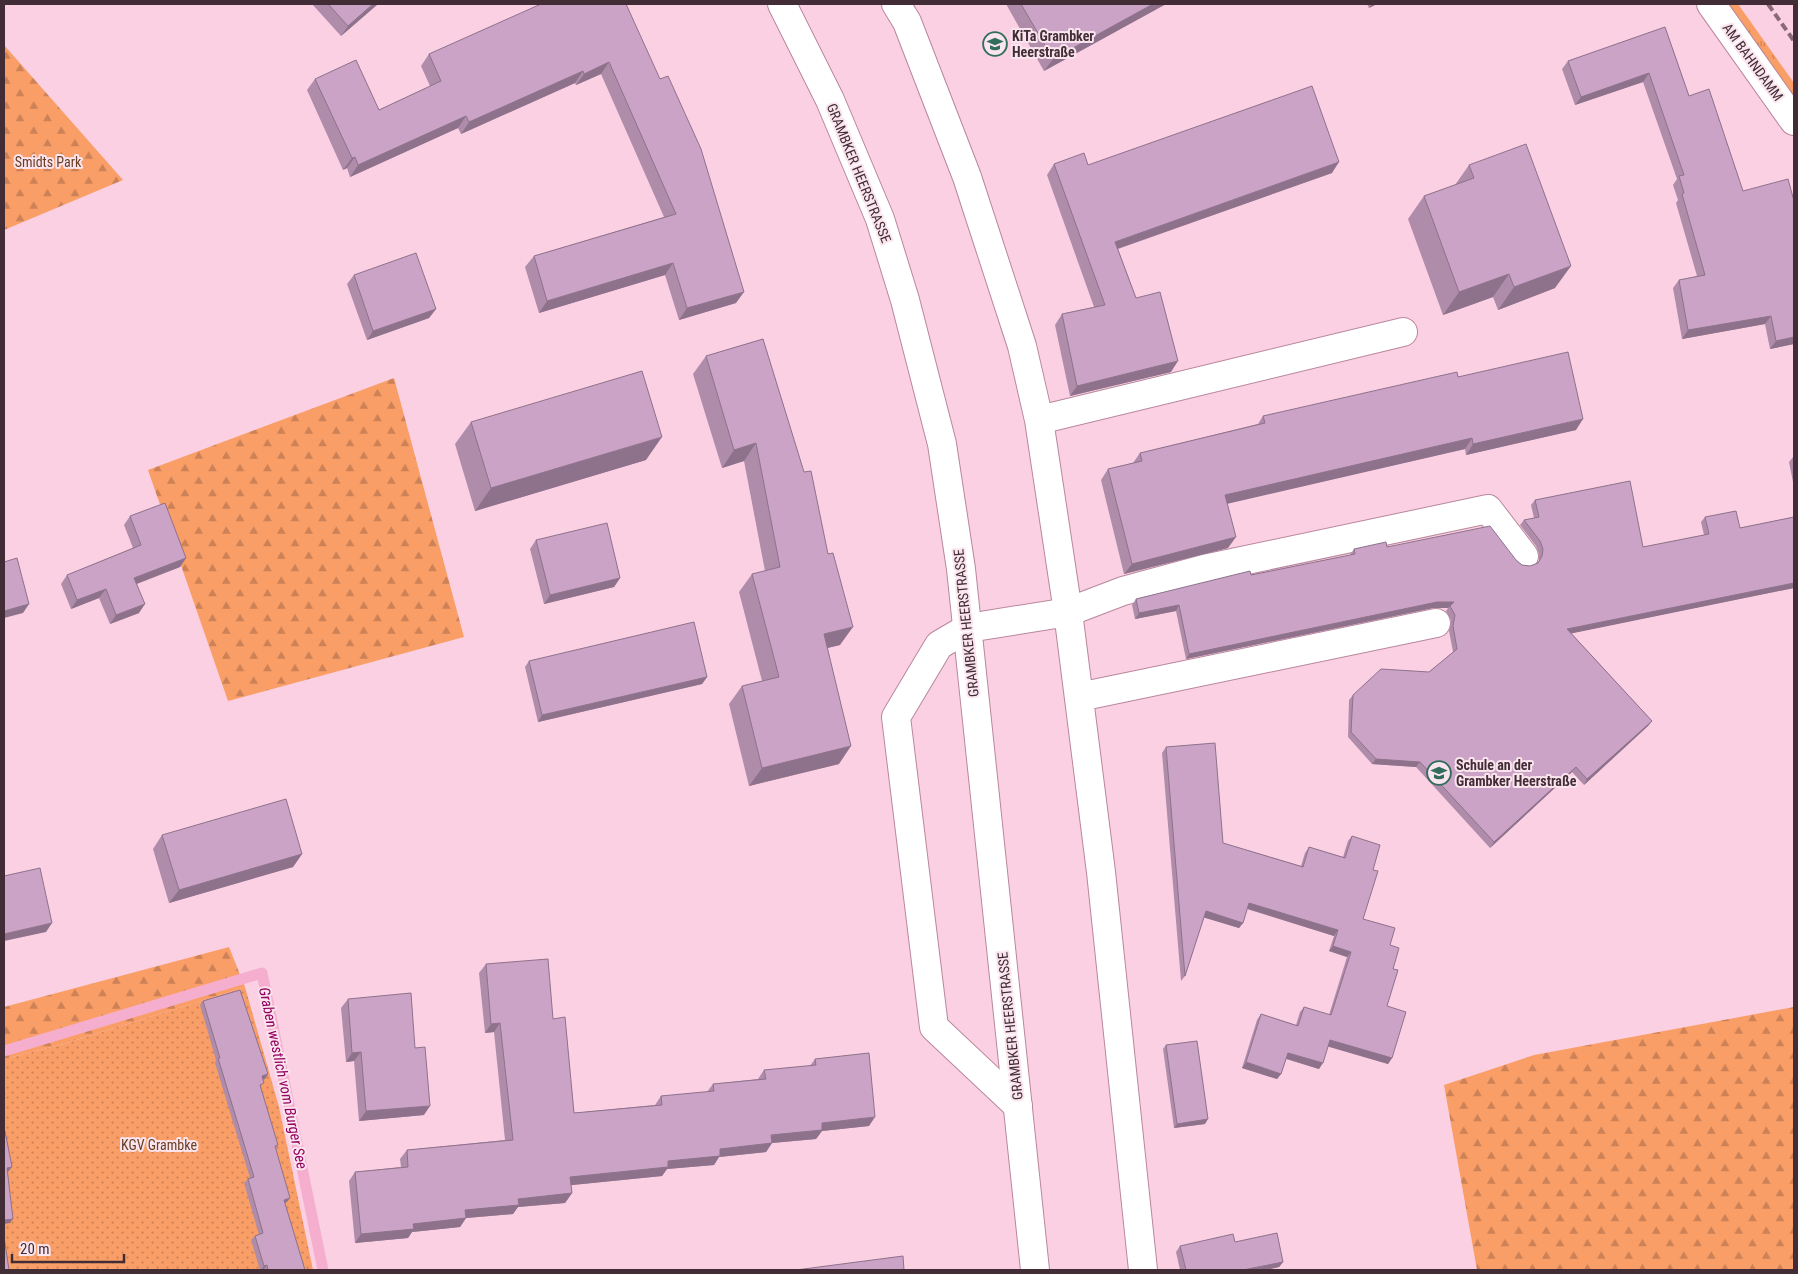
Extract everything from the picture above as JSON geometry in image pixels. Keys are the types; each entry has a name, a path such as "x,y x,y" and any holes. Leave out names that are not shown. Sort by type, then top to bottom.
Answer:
{"street":[{"name":"GRAMBKER HEERSTRASSE","path":"782,4 830,100 876,210 905,300 942,444 968,628 1036,1270"},
{"path":"896,4 907,22 967,178 1022,346 1039,420 1068,612 1101,872 1143,1270"},
{"name":"AM BAHNDAMM","path":"1711,4 1794,121"},
{"path":"1039,420 1403,332"},
{"path":"1018,1106 934,1027 896,717 939,645 968,628 1068,612 1123,591 1204,568 1488,509 1524,556"},
{"path":"1079,697 1436,623"}],"green space":[{"path":"1725,4 1738,4 1794,83 1794,99"},
{"name":"Smidts Park","path":"4,45 123,180 4,230"},
{"path":"394,378 464,637 228,701 148,470"},
{"path":"229,947 245,987 64,1044 4,1059 4,1007"},
{"name":"KGV Grambke","path":"245,987 279,1107 313,1270 4,1270 4,1059 64,1044"},
{"path":"1794,1007 1794,1270 1477,1270 1444,1085 1534,1055"}],"building":[{"path":"328,4 373,4 348,26"},
{"path":"541,4 626,4 660,79 668,76 701,149 744,292 687,308 673,263 547,301 534,256 676,214 609,62 584,74 583,71 469,122 466,116 358,165 355,157 352,158 315,79 356,60 379,110 441,81 429,54"},
{"path":"1021,4 1153,4 1053,59"},
{"path":"1665,27 1689,96 1709,89 1743,191 1788,179 1794,201 1794,337 1776,341 1771,316 1688,330 1679,280 1705,275 1682,194 1684,193 1679,176 1684,175 1649,73 1581,97 1568,61"},
{"path":"1312,86 1339,162 1115,242 1136,298 1160,292 1178,361 1077,386 1062,314 1105,305 1054,164 1084,153 1088,165"},
{"path":"1526,144 1571,266 1514,287 1509,274 1459,292 1424,196 1474,178 1469,165"},
{"path":"416,253 436,309 373,331 354,275"},
{"path":"763,339 804,472 811,471 828,554 833,553 853,627 824,634 851,746 762,768 742,686 779,677 752,574 780,567 756,443 734,450 706,356"},
{"path":"1568,352 1583,419 1473,444 1472,438 1225,495 1236,537 1132,564 1108,469 1142,461 1140,453 1265,423 1263,416 1457,372 1458,377"},
{"path":"642,371 662,437 491,488 471,422"},
{"path":"1630,481 1643,547 1709,534 1705,517 1736,511 1740,528 1794,517 1794,583 1567,629 1652,721 1587,779 1576,767 1494,842 1420,762 1376,759 1351,732 1353,695 1381,669 1429,672 1457,649 1453,626 1455,615 1450,606 1454,602 1437,602 1189,654 1179,605 1139,613 1136,599 1250,571 1251,575 1355,554 1354,549 1386,542 1387,547 1490,526 1516,560 1522,565 1530,566 1538,563 1543,549 1540,541 1524,520 1539,517 1535,500"},
{"path":"165,503 186,558 134,578 145,604 116,615 106,589 77,600 67,575 141,545 130,516"},
{"path":"607,523 620,578 550,595 536,540"},
{"path":"17,558 29,604 4,611 4,562"},
{"path":"694,622 707,677 542,715 529,661"},
{"path":"1215,743 1223,843 1303,867 1309,847 1345,858 1352,836 1380,845 1373,870 1378,871 1363,919 1395,928 1390,945 1399,948 1393,969 1398,970 1387,1006 1406,1012 1392,1058 1330,1040 1323,1063 1288,1053 1281,1074 1246,1062 1261,1014 1298,1026 1304,1007 1331,1015 1351,952 1333,946 1338,930 1249,903 1243,923 1206,911 1185,976 1166,747"},
{"path":"286,799 302,854 179,890 162,835"},
{"path":"40,868 52,923 4,934 4,876"},
{"path":"548,959 553,1019 565,1017 574,1113 662,1105 661,1096 714,1091 713,1084 766,1079 764,1070 816,1065 815,1059 869,1053 875,1117 822,1123 822,1130 771,1135 772,1143 720,1149 720,1156 668,1161 668,1167 570,1177 572,1193 518,1199 519,1205 465,1210 466,1218 413,1224 414,1229 361,1234 355,1172 408,1167 407,1150 513,1140 500,1023 491,1024 486,964"},
{"path":"240,990 268,1074 262,1076 264,1083 260,1085 278,1145 275,1146 290,1198 284,1200 305,1270 268,1270 267,1265 264,1266 255,1236 263,1233 248,1179 254,1177 203,1001"},
{"path":"411,993 415,1048 425,1047 430,1106 366,1111 361,1052 352,1053 348,999"},
{"path":"1197,1041 1208,1119 1177,1124 1166,1045"},
{"path":"4,1132 12,1167 7,1168 13,1219 4,1220"},
{"path":"1277,1233 1283,1262 1243,1270 1186,1270 1180,1246 1233,1234 1235,1242"},
{"path":"4,1237 9,1270 4,1270"},
{"path":"903,1256 904,1270 796,1270"}],"waterway":[{"name":"Graben westlich vom Burger See","path":"4,1051 262,973 323,1270"}],"railway":[{"path":"1768,4 1794,41"}],"place":[{"name":"KiTa Grambker Heerstraße","path":"995,44"},
{"name":"Schule an der Grambker Heerstraße","path":"1439,773"}]}
